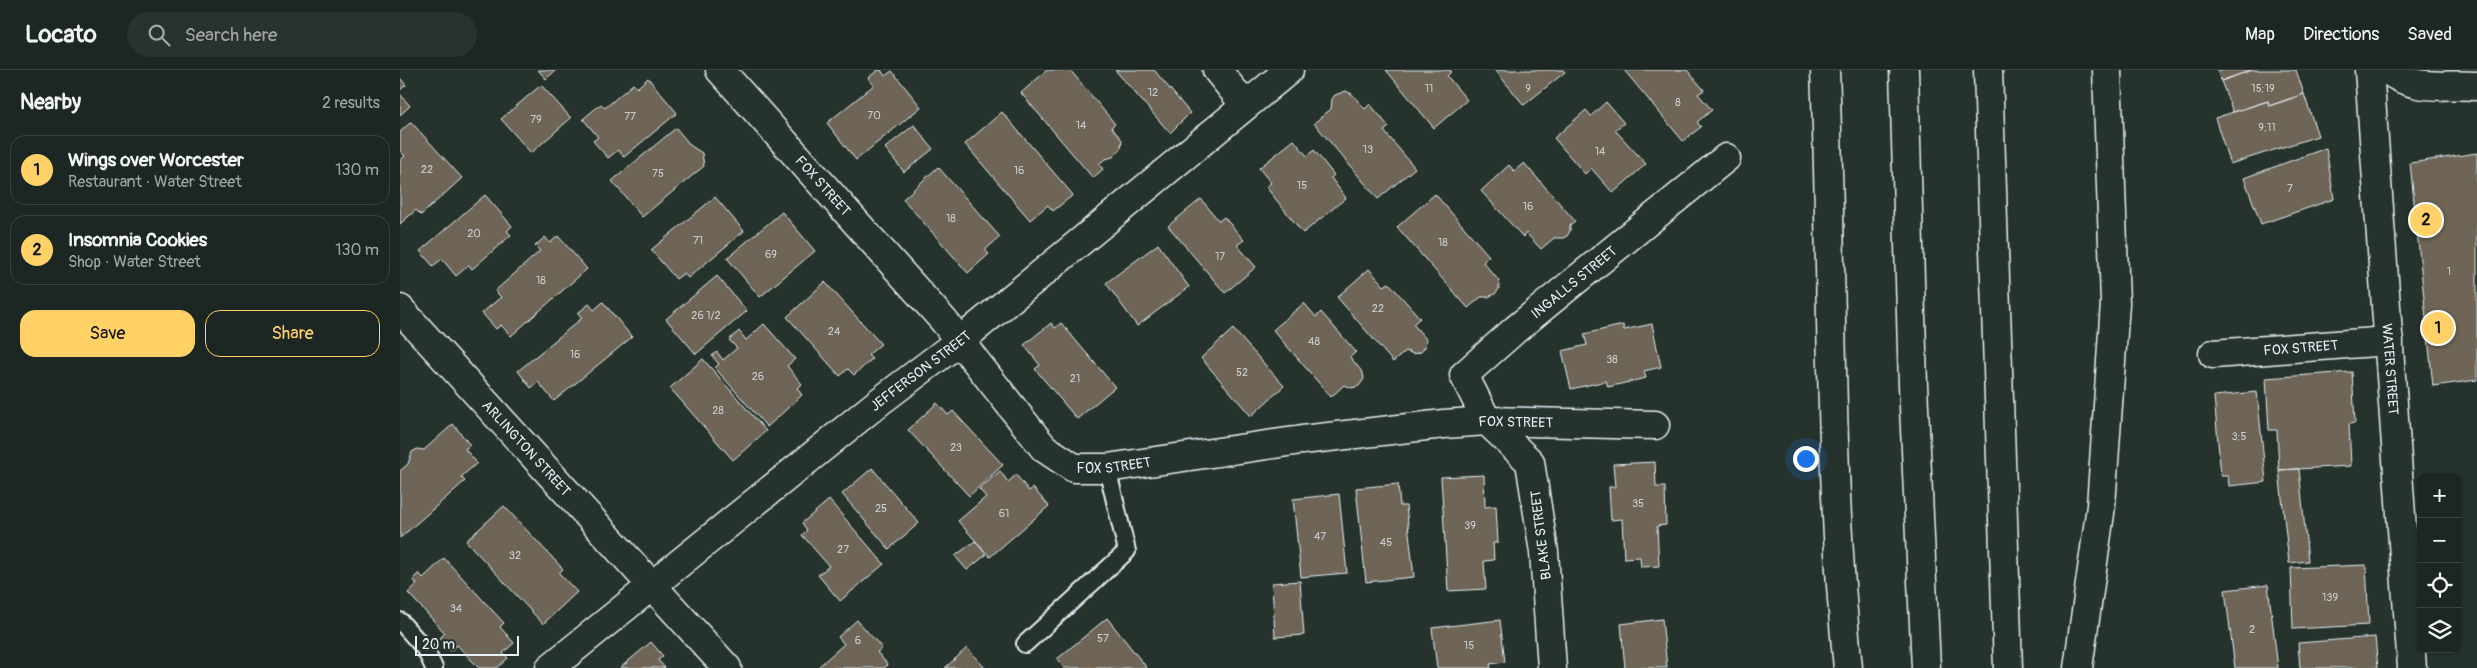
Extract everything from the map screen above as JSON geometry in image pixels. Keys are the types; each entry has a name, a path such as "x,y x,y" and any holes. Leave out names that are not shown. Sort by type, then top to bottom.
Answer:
{"main road":[{"name":"FOX STREET","path":"720,70 961,340 1044,448 1074,468 1107,468 1302,440 1486,421 1656,425"},
{"path":"1217,70 1245,105"},
{"name":"JEFFERSON STREET","path":"550,668 879,402 961,340 1289,70"},
{"path":"1825,70 1833,375 1842,604 1848,668"},
{"path":"1904,70 1914,385 1926,668"},
{"path":"1988,70 2008,668"},
{"path":"2078,668 2101,506 2115,303 2107,70"},
{"name":"WATER STREET","path":"2369,70 2412,668"},
{"path":"2387,70 2406,81 2419,85 2477,86"},
{"name":"INGALLS STREET","path":"1486,421 1464,375 1516,329 1726,158"},
{"name":"ARLINGTON STREET","path":"400,309 727,668"},
{"name":"FOX STREET","path":"2213,354 2389,341"},
{"name":"BLAKE STREET","path":"1486,421 1530,462 1544,552 1552,668"}],"lane":[{"path":"1025,644 1128,551 1107,468"},
{"path":"400,622 425,649 434,668"}],"building":[{"path":"538,70 556,70 546,79"},
{"path":"878,70 881,70 885,76 892,71 921,107 856,160 827,123 874,85 868,78"},
{"path":"1047,70 1070,70 1115,124 1111,127 1122,140 1121,148 1113,157 1105,159 1099,164 1103,169 1093,178 1021,93"},
{"path":"1115,70 1154,70 1190,113 1170,133"},
{"path":"1386,70 1450,70 1451,72 1447,76 1467,100 1434,128"},
{"path":"1495,70 1563,70 1565,72 1524,105"},
{"path":"1624,70 1687,70 1704,90 1698,94 1712,110 1697,122 1701,127 1683,141"},
{"path":"2217,70 2252,70 2221,81"},
{"path":"2252,70 2296,70 2304,94 2269,106 2268,101 2233,112 2221,81"},
{"path":"400,78 406,85 400,90"},
{"path":"648,78 677,113 624,157 618,150 608,158 593,141 598,137 583,119 601,104 605,108 633,84 637,88"},
{"path":"541,85 571,118 531,153 501,119"},
{"path":"1346,91 1352,94 1365,109 1370,104 1389,127 1384,131 1415,168 1378,199 1314,123 1331,109 1332,99 1335,95"},
{"path":"400,94 410,106 400,115"},
{"path":"2304,94 2318,136 2230,164 2215,118 2268,101 2269,106"},
{"path":"1606,102 1624,123 1615,130 1646,164 1613,193 1591,168 1585,174 1554,138 1586,110 1591,116"},
{"path":"1002,112 1073,195 1053,211 1048,205 1030,220 965,144"},
{"path":"411,122 462,178 421,215 416,210 400,224 400,160 405,156 400,151 400,132"},
{"path":"914,125 933,149 904,172 885,148"},
{"path":"676,128 691,146 702,153 704,166 642,217 612,181"},
{"path":"1294,140 1307,156 1314,150 1334,175 1331,178 1346,198 1303,233 1266,187 1271,183 1259,168"},
{"path":"2326,148 2334,199 2261,224 2244,178"},
{"path":"2477,153 2477,380 2433,386 2410,163"},
{"path":"1524,163 1575,221 1570,225 1570,231 1567,236 1554,238 1541,249 1526,233 1523,237 1481,191 1509,165 1514,171"},
{"path":"938,167 1000,237 985,250 989,254 968,273 903,199"},
{"path":"1435,194 1489,256 1483,262 1499,281 1499,289 1495,294 1481,297 1468,308 1397,227"},
{"path":"485,195 512,226 507,231 511,235 472,269 469,265 456,276 442,259 433,266 420,251"},
{"path":"715,197 744,231 688,278 684,273 676,279 651,250"},
{"path":"1201,199 1219,221 1224,217 1244,240 1237,245 1256,267 1225,293 1168,226"},
{"path":"782,212 815,251 760,297 727,258"},
{"path":"558,236 587,269 511,336 501,325 496,329 482,313 501,297 495,291 540,251 535,246 545,237 550,243"},
{"path":"1158,244 1189,287 1137,326 1106,283"},
{"path":"1369,269 1384,286 1389,283 1420,318 1413,324 1426,339 1425,347 1421,352 1413,354 1406,351 1393,362 1337,297"},
{"path":"717,276 747,311 696,354 666,319"},
{"path":"825,282 881,344 868,355 872,359 854,375 848,369 840,376 787,317"},
{"path":"603,302 632,337 554,401 538,382 531,388 518,371 582,318 578,313 589,304 594,310"},
{"path":"1304,303 1316,317 1321,312 1356,352 1350,357 1363,373 1364,379 1359,386 1352,388 1344,385 1331,397 1273,330"},
{"path":"1051,323 1055,328 1061,323 1115,387 1077,419 1035,369 1040,365 1024,345"},
{"path":"764,324 795,359 787,366 802,384 797,388 802,395 767,427 715,368 719,364 712,356 717,352 723,360 737,348 729,340 739,331 746,340"},
{"path":"1652,324 1661,367 1644,371 1646,378 1608,387 1606,381 1571,389 1562,351 1587,345 1584,334 1623,325 1624,330"},
{"path":"1233,329 1284,386 1251,416 1201,358"},
{"path":"703,359 766,431 733,460 670,388"},
{"path":"2352,372 2355,423 2349,424 2351,466 2279,470 2277,430 2269,430 2266,378"},
{"path":"2257,392 2266,482 2229,486 2228,476 2221,476 2214,396"},
{"path":"937,403 948,415 953,411 1003,465 969,496 908,430"},
{"path":"453,424 470,445 465,449 477,463 461,477 465,481 400,538 400,471 408,464 412,452 417,449 424,450"},
{"path":"1655,462 1656,487 1665,487 1666,525 1657,526 1659,566 1641,567 1640,557 1624,558 1622,519 1611,520 1609,487 1615,487 1613,464"},
{"path":"872,468 919,523 889,549 842,494"},
{"path":"2299,469 2308,561 2289,563 2279,470"},
{"path":"1000,471 1008,482 1016,475 1029,491 1033,488 1049,506 990,557 958,521 986,497 979,489"},
{"path":"1484,475 1485,507 1496,506 1498,543 1493,543 1494,560 1484,561 1486,589 1448,591 1441,477"},
{"path":"1398,484 1400,506 1406,506 1414,577 1366,582 1356,488"},
{"path":"1339,494 1347,573 1301,577 1293,499"},
{"path":"829,500 884,564 840,601 818,575 829,566 802,535 807,530 802,523"},
{"path":"504,506 563,569 559,573 577,592 543,624 466,541"},
{"path":"975,541 986,555 967,570 955,556"},
{"path":"444,558 504,623 500,627 514,643 503,653 508,658 497,668 479,668 457,645 451,651 440,638 445,633 408,593 417,584 413,579 419,573 423,578"},
{"path":"2366,565 2369,625 2293,629 2291,568"},
{"path":"1300,581 1304,635 1275,637 1272,583"},
{"path":"2268,585 2278,668 2235,668 2225,590"},
{"path":"1107,618 1147,668 1064,668 1057,659"},
{"path":"1662,619 1667,668 1625,668 1621,624"},
{"path":"857,620 882,648 877,652 888,665 884,668 817,668 844,644 838,637"},
{"path":"1500,620 1505,662 1490,664 1491,668 1437,668 1432,628"},
{"path":"2375,637 2378,668 2300,668 2298,643"},
{"path":"651,642 663,656 658,660 665,668 620,668"},
{"path":"967,648 985,668 945,668"}],"place":[{"name":"Insomnia Cookies","path":"2426,220"},
{"name":"Wings over Worcester","path":"2438,328"}]}
